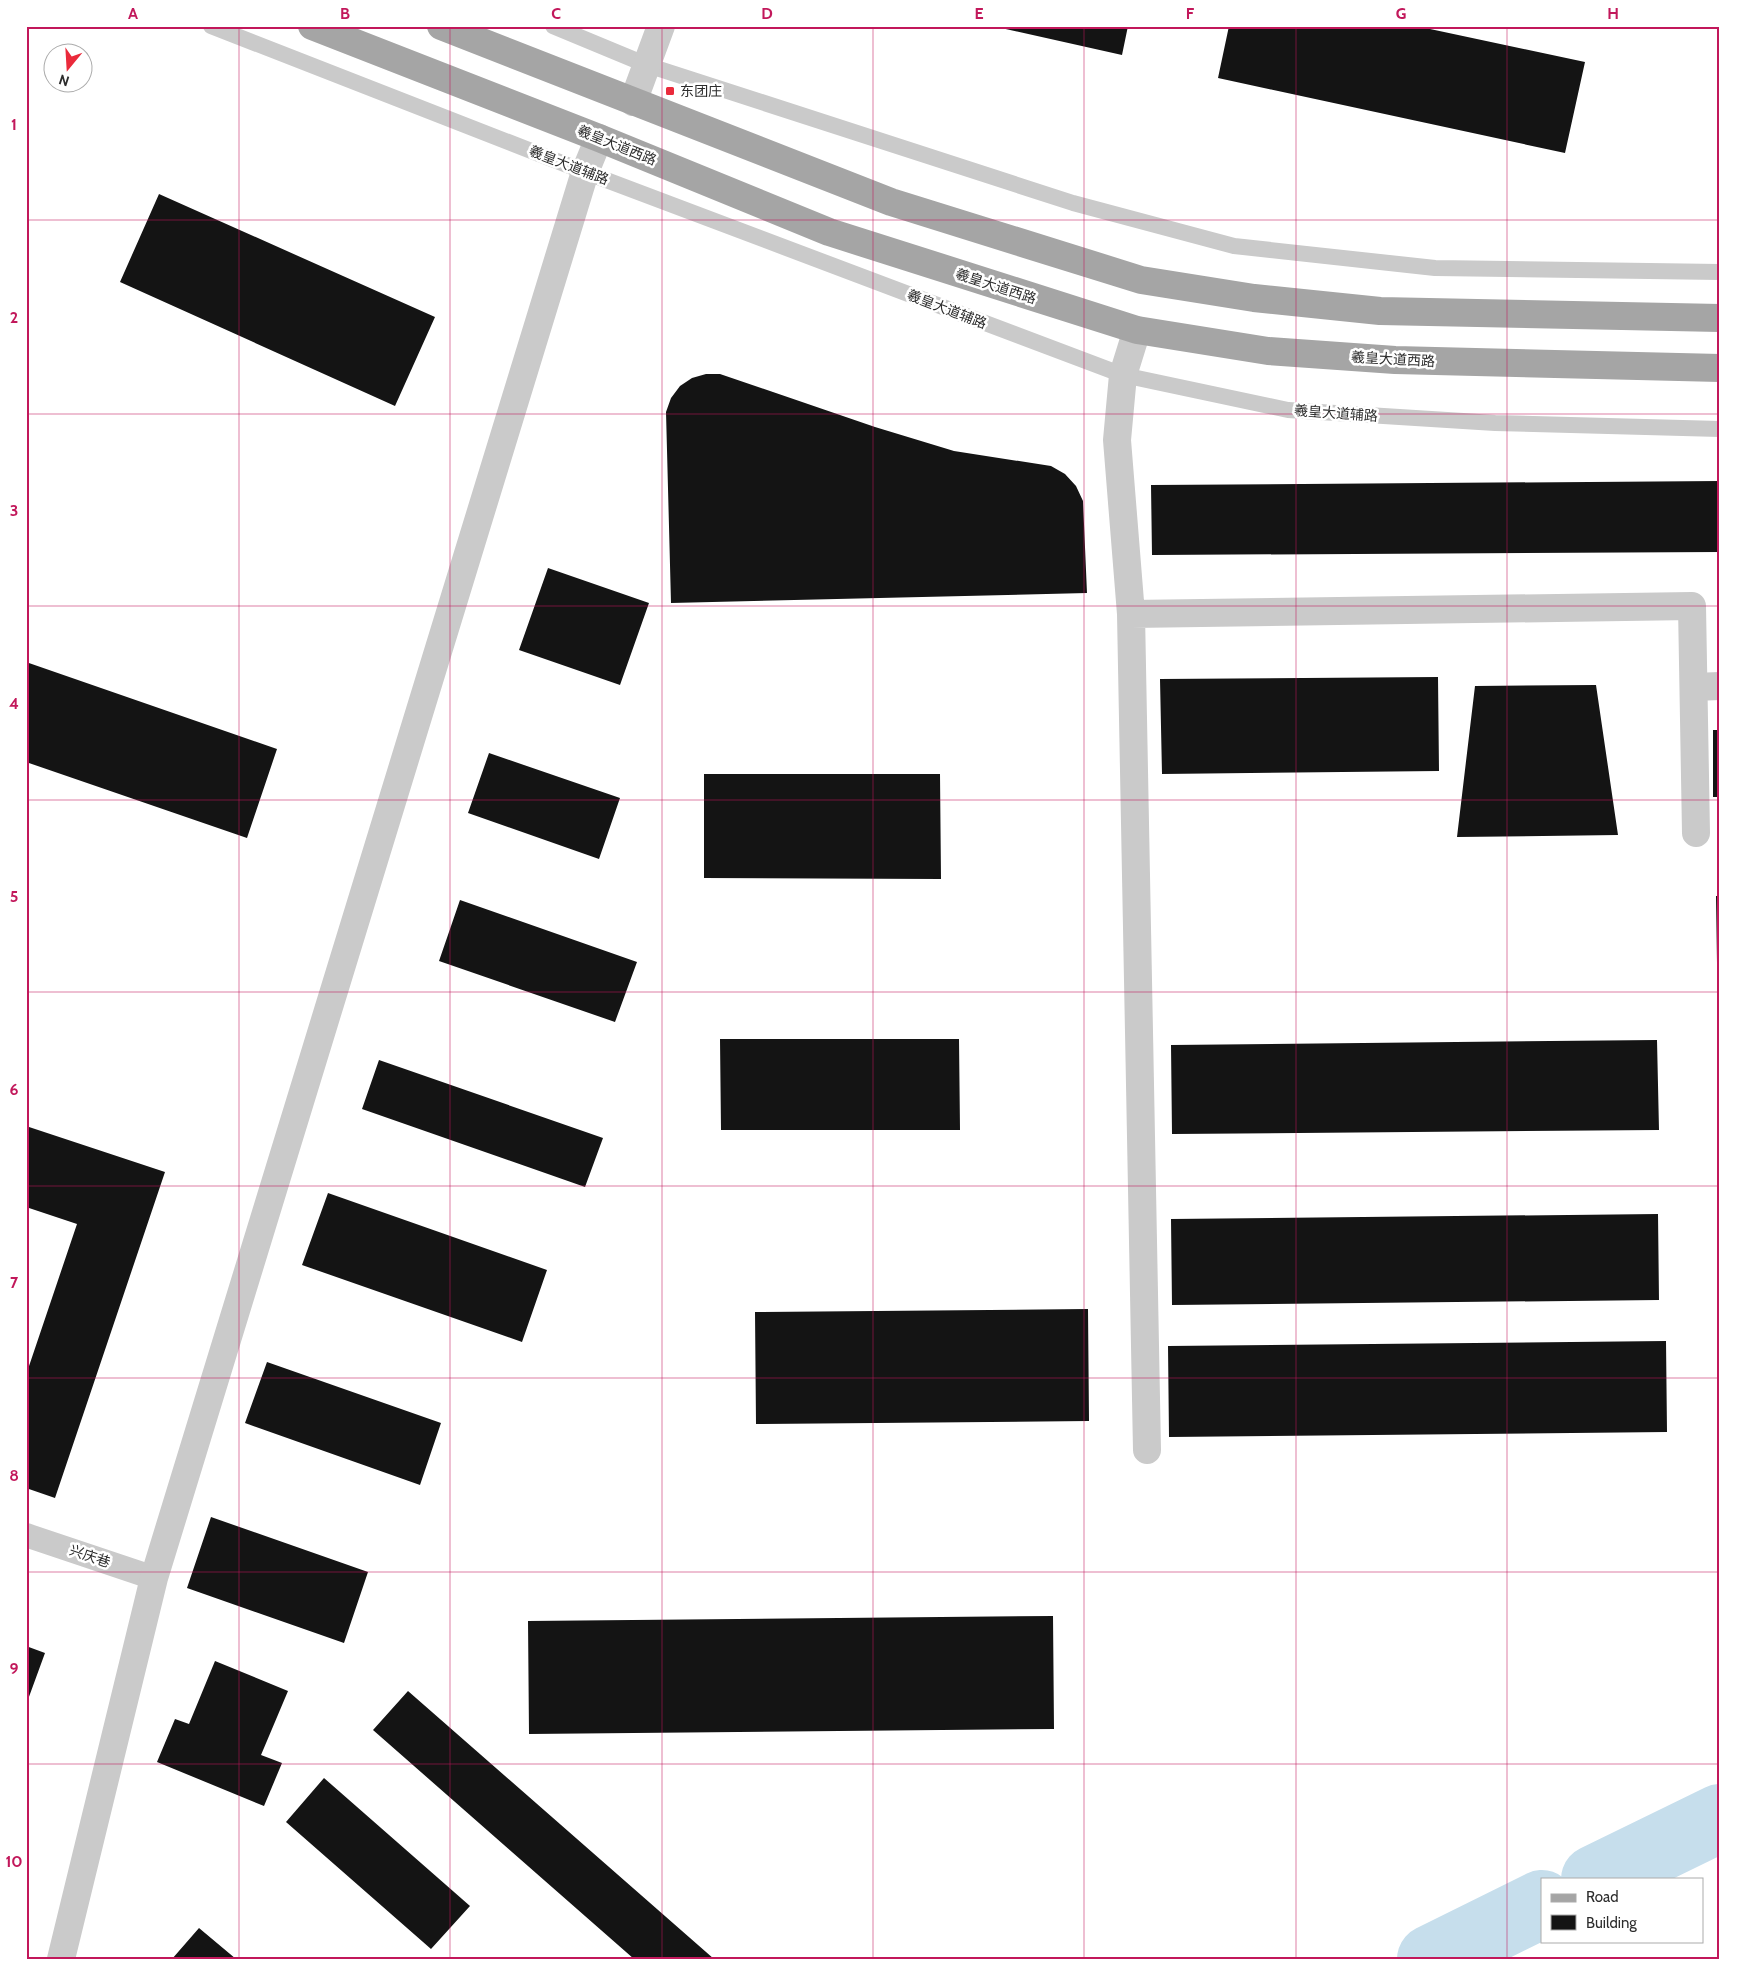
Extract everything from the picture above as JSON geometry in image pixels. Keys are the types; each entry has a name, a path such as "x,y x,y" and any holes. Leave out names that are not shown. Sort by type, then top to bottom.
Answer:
{"main road":[{"name":"羲皇大道西路","path":"312,26 599,138 829,232 1137,330 1268,351 1385,359 1720,368"},
{"path":"441,26 891,202 1141,280 1254,298 1380,311 1720,318"}],"street":[{"path":"633,102 661,26"},
{"path":"61,1959 154,1578 585,172 599,138"},
{"path":"1137,330 1123,375 1117,440 1131,614 1147,1450"},
{"path":"1131,614 1692,606 1707,686 1696,833"},
{"name":"兴庆巷","path":"26,1535 154,1578"}],"lane":[{"name":"羲皇大道辅路","path":"211,26 585,172 1123,375 1288,410 1495,423 1720,429"},
{"path":"553,26 647,65 1073,202 1234,246 1435,268 1720,272"}],"building":[{"path":"992,26 1128,26 1122,55"},
{"path":"1229,26 1416,26 1585,62 1565,153 1218,78"},
{"path":"159,194 435,317 395,406 120,282"},
{"path":"706,374 720,374 875,427 954,451 1051,466 1065,474 1076,486 1083,501 1087,593 671,603 666,412 671,398 680,386 692,378"},
{"path":"1720,481 1720,552 1152,555 1151,485"},
{"path":"548,568 649,603 620,685 519,650"},
{"path":"26,662 277,749 247,838 26,762"},
{"path":"1438,677 1439,771 1162,774 1160,679"},
{"path":"1596,685 1618,835 1457,837 1475,686"},
{"path":"1713,730 1720,730 1720,797 1713,797"},
{"path":"489,753 620,798 599,859 468,813"},
{"path":"704,774 940,774 941,879 704,878"},
{"path":"1716,896 1720,896 1720,963 1717,963"},
{"path":"460,900 637,962 615,1022 439,961"},
{"path":"720,1039 959,1039 960,1130 721,1130"},
{"path":"1657,1040 1659,1130 1172,1134 1171,1045"},
{"path":"379,1060 603,1138 585,1187 362,1109"},
{"path":"26,1126 165,1172 55,1498 26,1488 26,1375 77,1224 26,1207"},
{"path":"328,1193 547,1270 522,1342 302,1265"},
{"path":"1658,1214 1659,1300 1172,1305 1171,1219"},
{"path":"1088,1309 1089,1421 756,1424 755,1312"},
{"path":"1666,1341 1667,1432 1169,1437 1168,1346"},
{"path":"267,1362 441,1423 420,1485 245,1423"},
{"path":"211,1517 368,1572 344,1643 187,1588"},
{"path":"1053,1616 1054,1729 529,1734 528,1621"},
{"path":"26,1646 45,1653 26,1705"},
{"path":"215,1661 288,1691 261,1755 282,1763 264,1806 157,1762 175,1719 189,1724"},
{"path":"408,1691 714,1959 634,1959 373,1730"},
{"path":"324,1778 470,1906 431,1949 286,1822"},
{"path":"199,1928 236,1959 172,1959"}],"waterway":[{"path":"1597,1878 1720,1818"},
{"path":"1431,1959 1541,1904"}],"place":[{"name":"东团庄","path":"670,91"}]}
